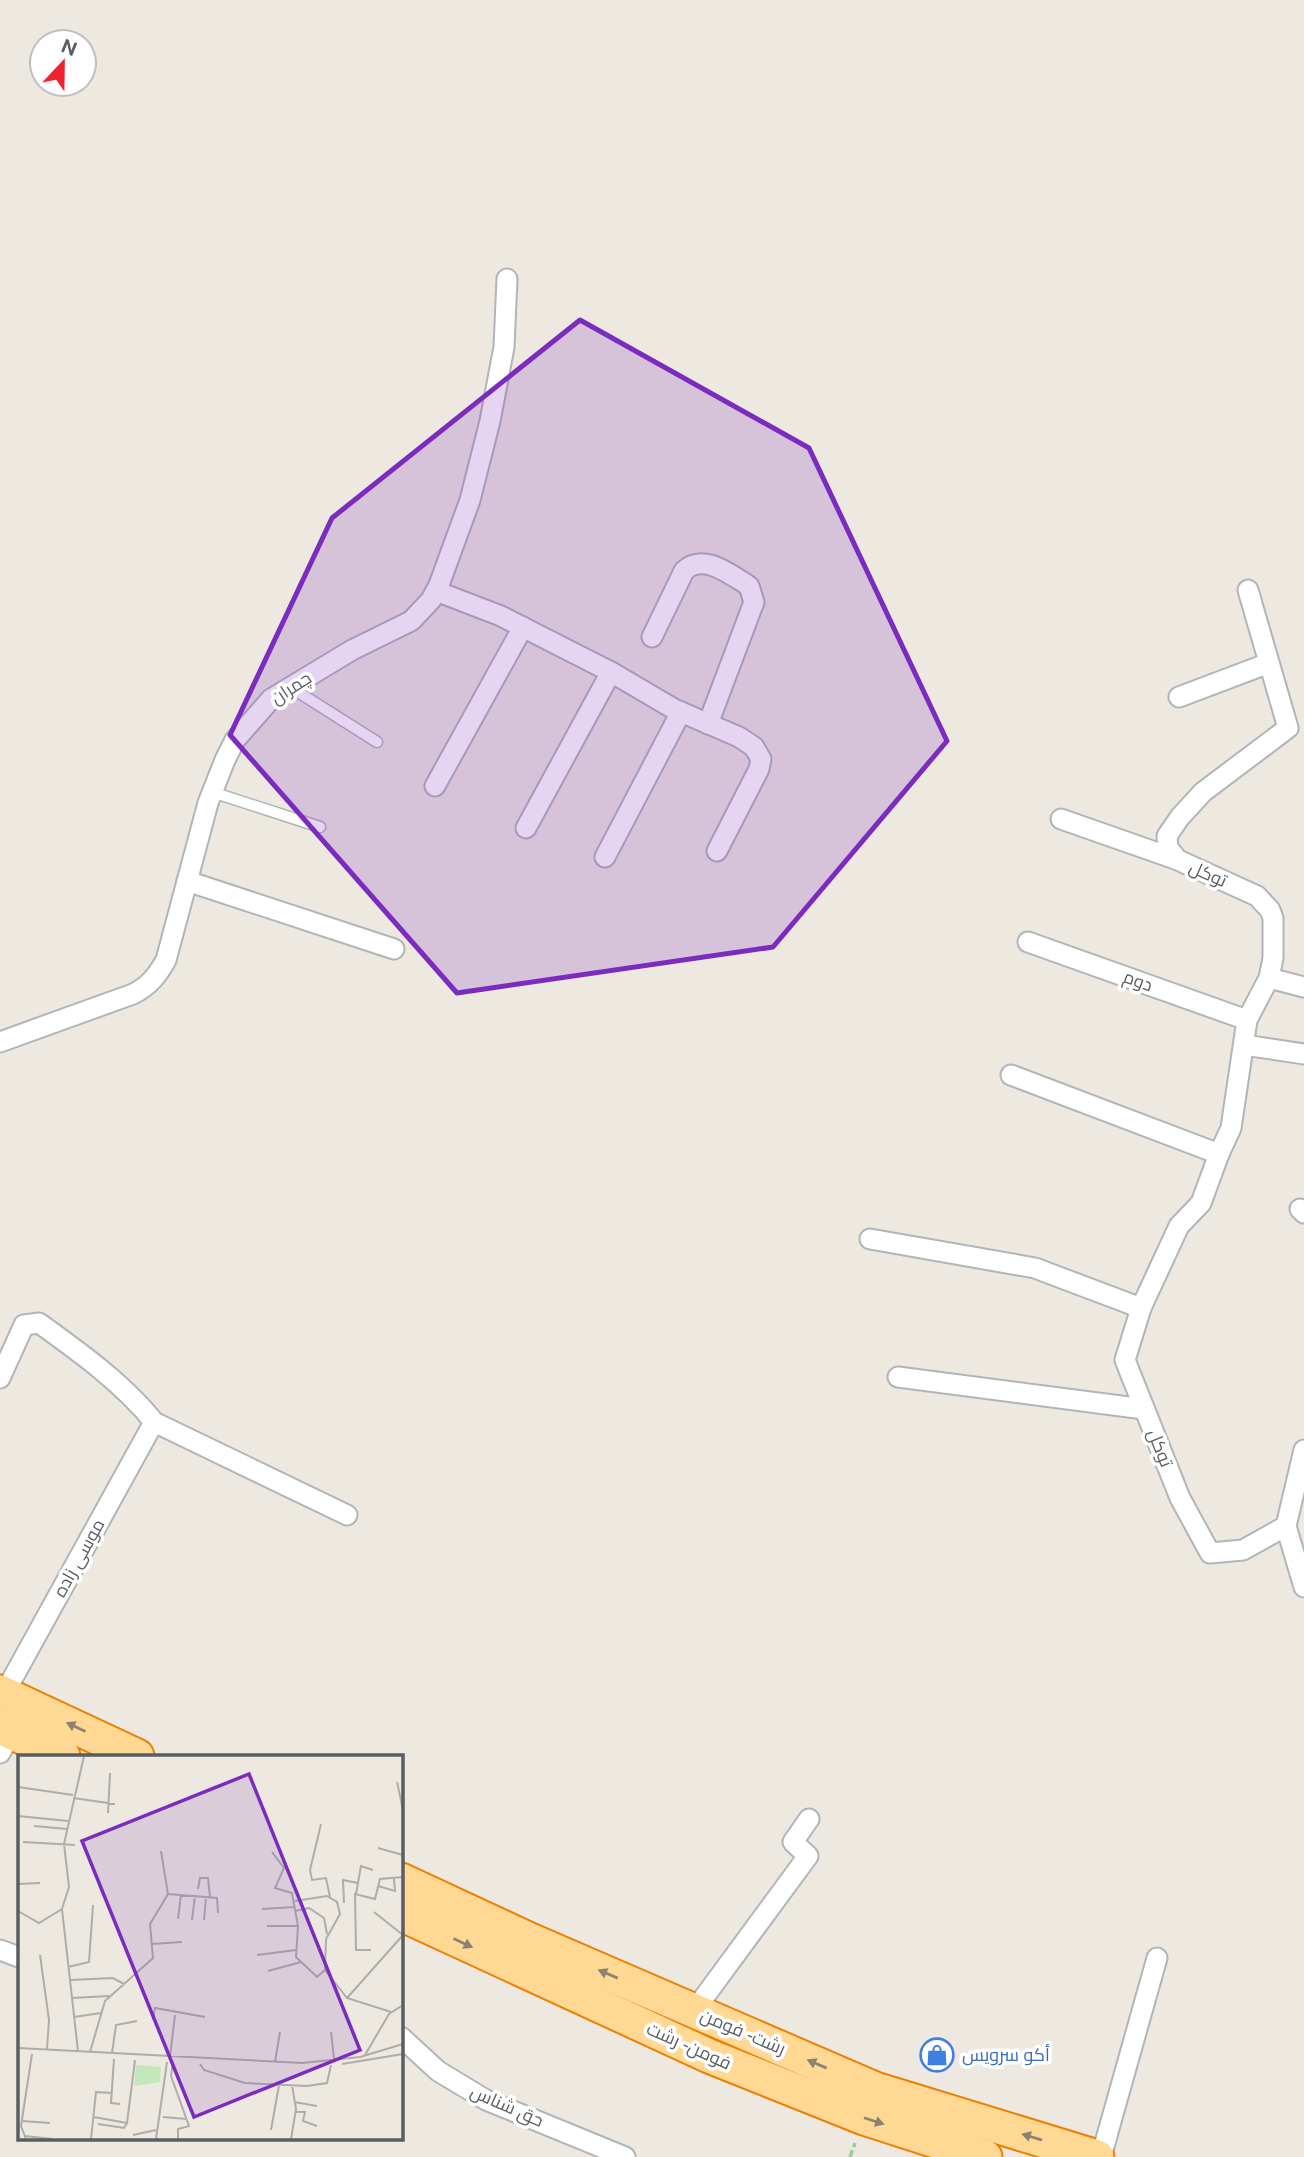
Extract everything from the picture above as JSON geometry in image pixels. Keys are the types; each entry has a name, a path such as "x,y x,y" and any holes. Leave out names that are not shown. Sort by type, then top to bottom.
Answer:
{"highway":[{"path":"2,1693 135,1755"},
{"path":"4,1737 60,1755"},
{"name":"رشت - فومن","path":"402,1880 530,1940 875,2089 1099,2157"},
{"name":"فومن - رشت","path":"402,1914 709,2056 864,2118 985,2157"}],"street":[{"name":"چمران","path":"0,1042 146,987 166,960 212,792 235,740 271,699 352,650 411,621 422,612 436,591 470,500 490,421 505,347 507,279"},
{"path":"653,637 684,571 691,564 703,562 727,572 749,586 754,603 708,723"},
{"name":"توکل","path":"1248,590 1288,728 1203,792 1167,836 1168,848 1178,860 1264,902 1273,918 1273,958 1269,978 1247,1020 1231,1128 1201,1203 1179,1226 1141,1308 1125,1360 1180,1498 1210,1553 1243,1550 1286,1526"},
{"path":"436,591 501,615 611,671 681,712 739,737 754,747 761,758 759,769 717,851"},
{"path":"435,786 523,627"},
{"path":"1179,697 1269,663"},
{"path":"526,828 611,671"},
{"path":"605,857 681,712"},
{"path":"1061,819 1178,860"},
{"path":"187,881 394,949"},
{"name":"دوم","path":"1028,942 1247,1020"},
{"path":"1269,978 1304,987"},
{"path":"1244,1045 1304,1054"},
{"path":"1011,1075 1219,1154"},
{"path":"870,1238 1035,1268 1141,1308"},
{"path":"0,1378 24,1325 39,1323 74,1348 141,1406 154,1422 347,1515"},
{"path":"898,1377 1144,1409"},
{"name":"موسی زاده","path":"2,1693 154,1422"},
{"path":"1304,1450 1286,1526 1304,1587"},
{"path":"694,2011 808,1856 793,1842 809,1819"},
{"path":"0,1950 18,1957"},
{"path":"1099,2157 1157,1958"},
{"name":"حق شناس","path":"402,2038 438,2071 485,2100 612,2155"}],"lane":[{"path":"290,688 377,742"},
{"path":"212,792 320,827"}],"highlighted area":[{"path":"580,320 809,448 947,741 773,947 457,993 230,735 332,518"}],"place":[{"name":"أکو سرویس","path":"937,2055"}]}
